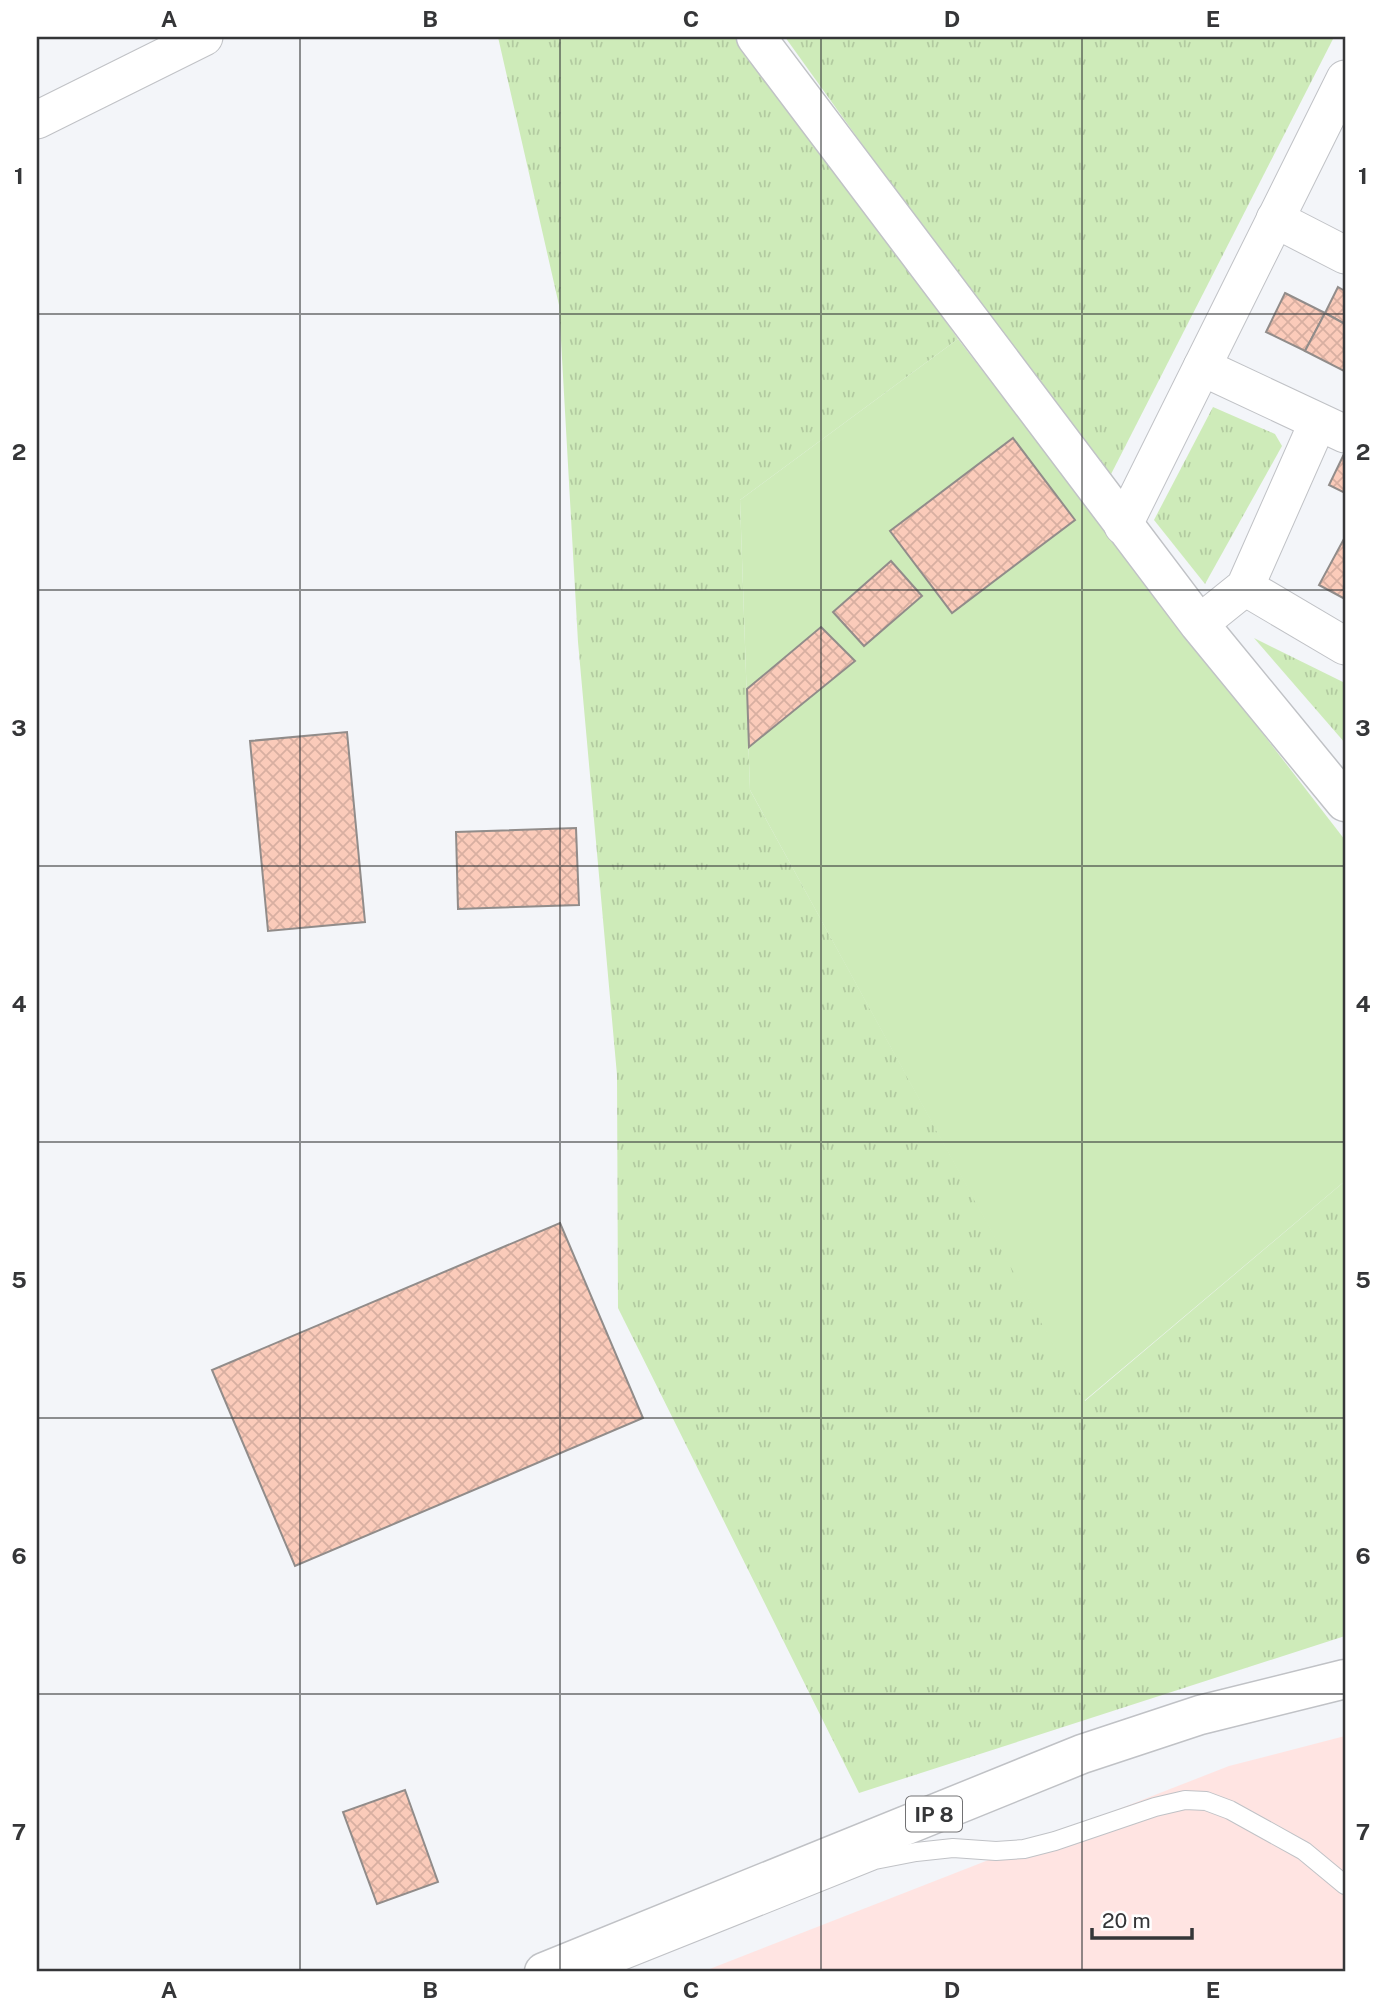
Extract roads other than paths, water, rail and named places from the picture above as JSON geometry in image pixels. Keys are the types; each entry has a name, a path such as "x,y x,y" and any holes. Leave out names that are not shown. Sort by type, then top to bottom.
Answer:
{"street":[{"path":"37,120 204,37"},
{"path":"756,37 1123,526 1199,624 1345,802"},
{"path":"1123,526 1344,86"},
{"path":"1275,219 1345,255"},
{"path":"1199,624 1245,587 1331,428 1202,367"},
{"path":"1245,587 1345,646"},
{"name":"IP 8","path":"544,1972 1083,1754 1200,1716 1341,1681"}],"lane":[{"path":"596,1972 875,1860 953,1848 996,1851 1024,1849 1185,1800 1206,1801 1230,1810 1304,1851 1345,1885"}]}
